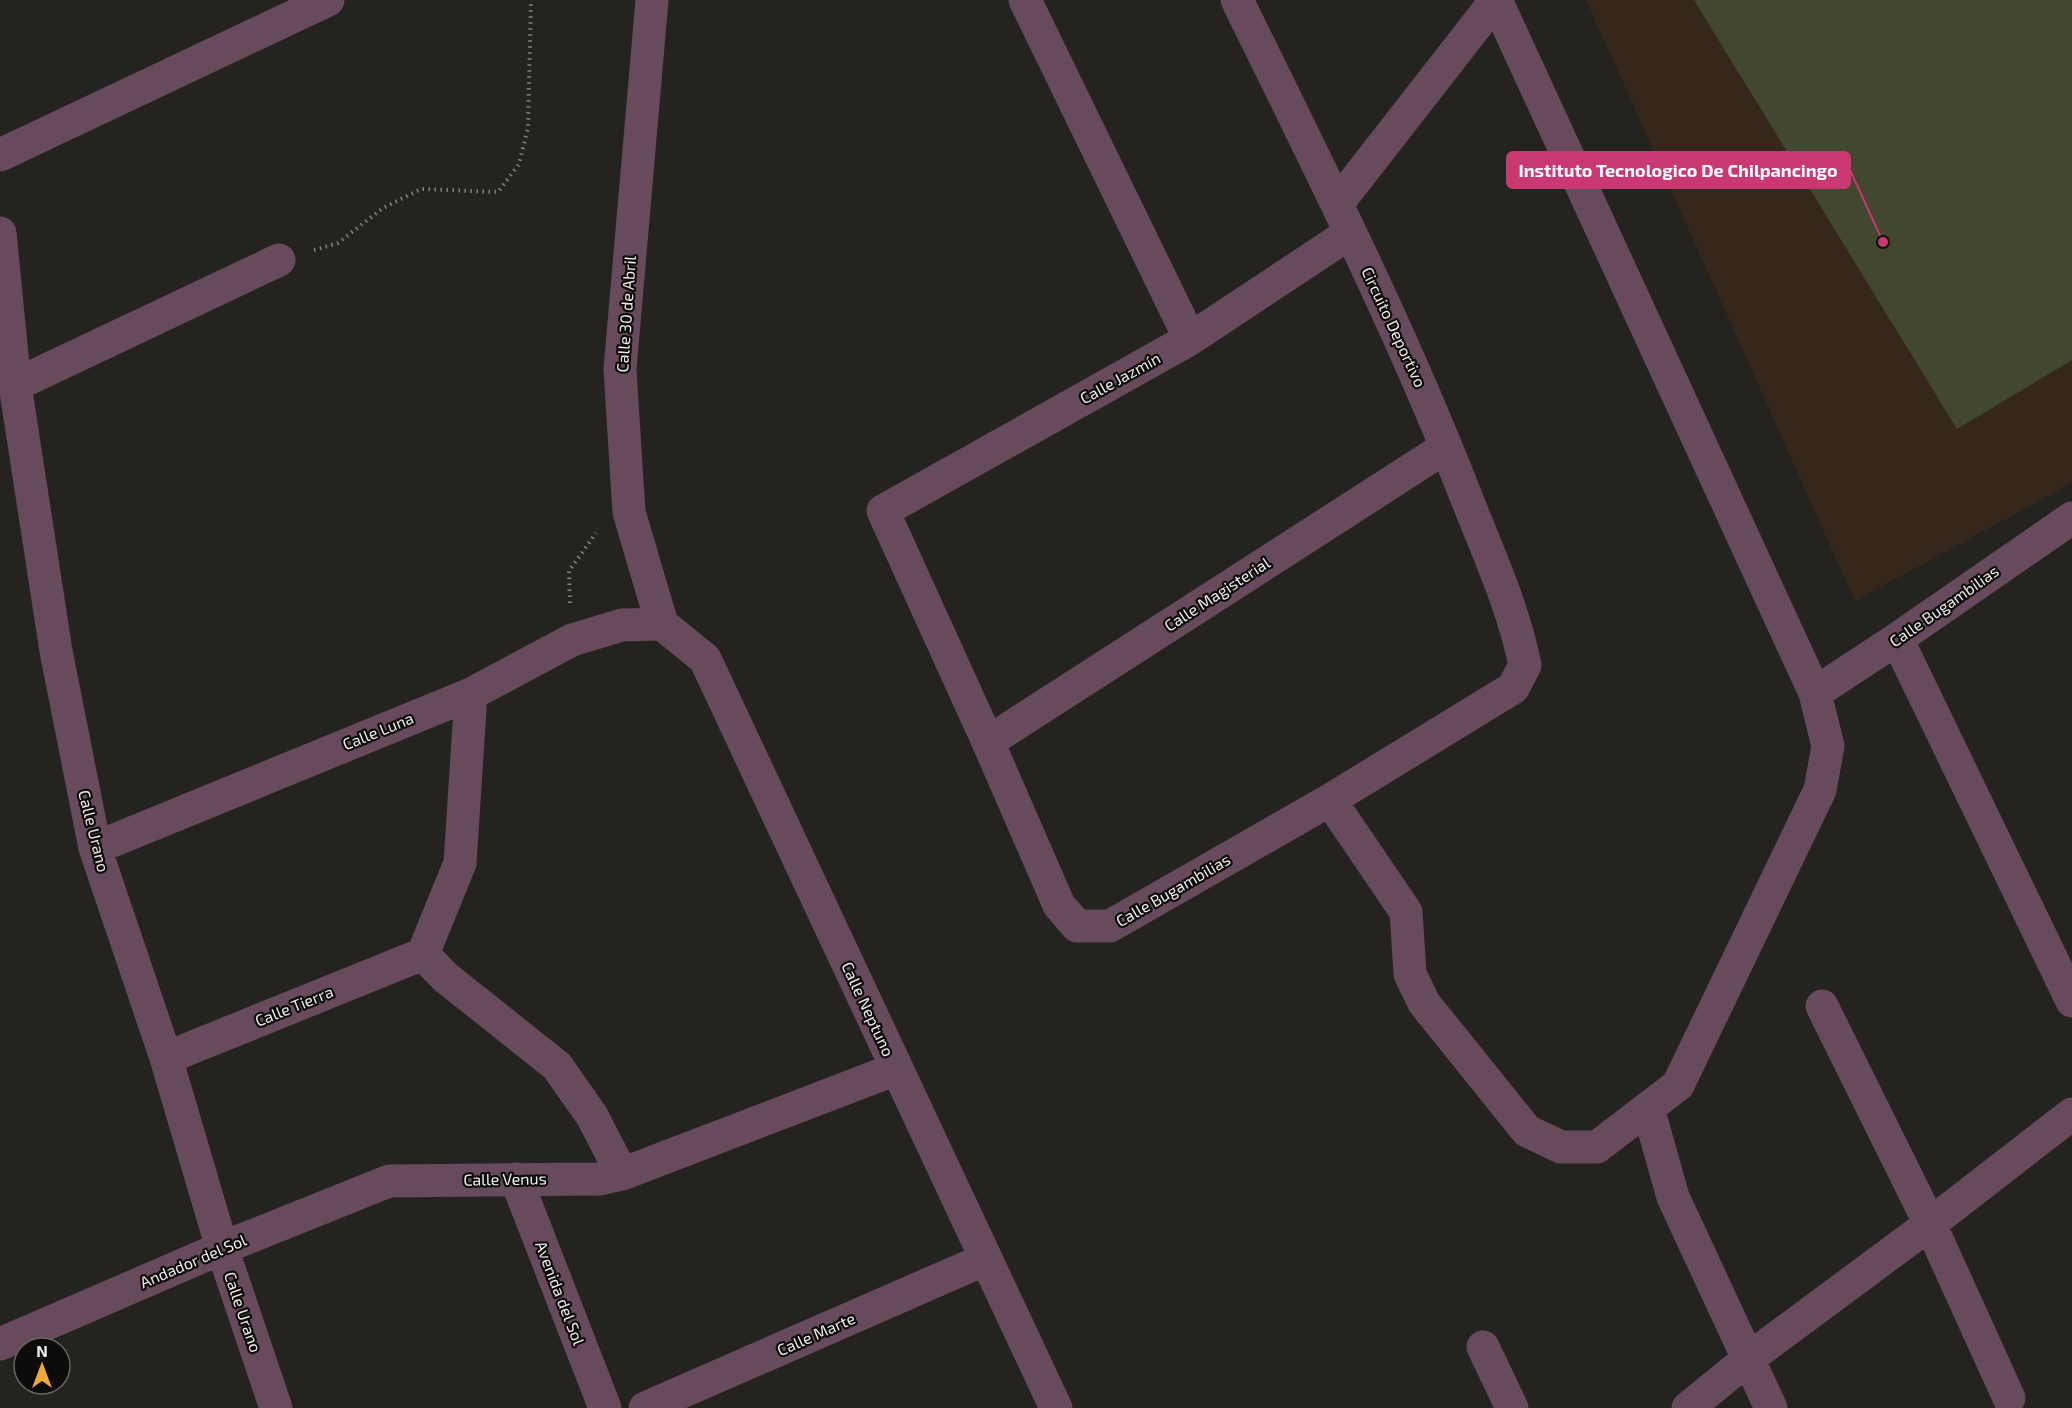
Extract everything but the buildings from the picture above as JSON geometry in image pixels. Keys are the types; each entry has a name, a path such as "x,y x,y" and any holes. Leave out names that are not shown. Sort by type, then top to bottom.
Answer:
{"street":[{"path":"0,154 328,0"},
{"name":"Calle 30 de Abril","path":"652,0 621,369 629,512 662,624"},
{"path":"1025,0 1190,339"},
{"name":"Circuito Deportivo","path":"1237,0 1413,368 1518,632 1525,665"},
{"name":"Calle Jazmín","path":"883,511 1190,339 1343,218 1496,0 1815,693"},
{"name":"Calle Urano","path":"0,233 15,385 56,651 95,848 166,1058 222,1248 276,1408"},
{"path":"15,385 279,260"},
{"name":"Calle Magisterial","path":"988,742 1446,447"},
{"name":"Calle Bugambilias","path":"883,511 1059,905 1077,926 1110,926 1330,800 1513,688 1525,665"},
{"name":"Calle Bugambilias","path":"1815,693 1898,639 2072,518"},
{"name":"Calle Luna","path":"95,848 471,693 572,640 622,625 662,624"},
{"name":"Calle Neptuno","path":"662,624 705,659 1056,1408"},
{"path":"1898,639 2072,1001"},
{"path":"471,693 460,863 423,954 445,977 557,1066 592,1116 622,1174"},
{"path":"1330,800 1406,912 1410,974 1424,1003 1527,1131 1561,1147 1597,1147 1678,1085 1820,790 1828,746 1815,693"},
{"name":"Calle Tierra","path":"166,1058 423,954"},
{"path":"1822,1006 1930,1224 2009,1398"},
{"name":"Calle Venus","path":"389,1182 600,1179 622,1174 896,1069"},
{"path":"1648,1108 1673,1197 1770,1408"},
{"path":"1688,1408 1748,1359 1930,1224 2072,1114"},
{"name":"Avenida del Sol","path":"516,1179 604,1408"},
{"name":"Andador del Sol","path":"0,1344 222,1248 389,1182"},
{"name":"Calle Marte","path":"645,1408 986,1259"},
{"path":"1483,1347 1512,1408"}],"path":[{"path":"279,260 338,243 383,208 422,189 498,192 519,164 528,128 531,0"},
{"path":"572,640 569,571 602,526 629,512"}],"shaded area":[{"path":"1586,0 2072,0 2072,483 1855,601"}],"green space":[{"path":"1694,0 2072,0 2072,360 1957,429"}],"place":[{"name":"Instituto Tecnologico De Chilpancingo","path":"1883,242"}]}
